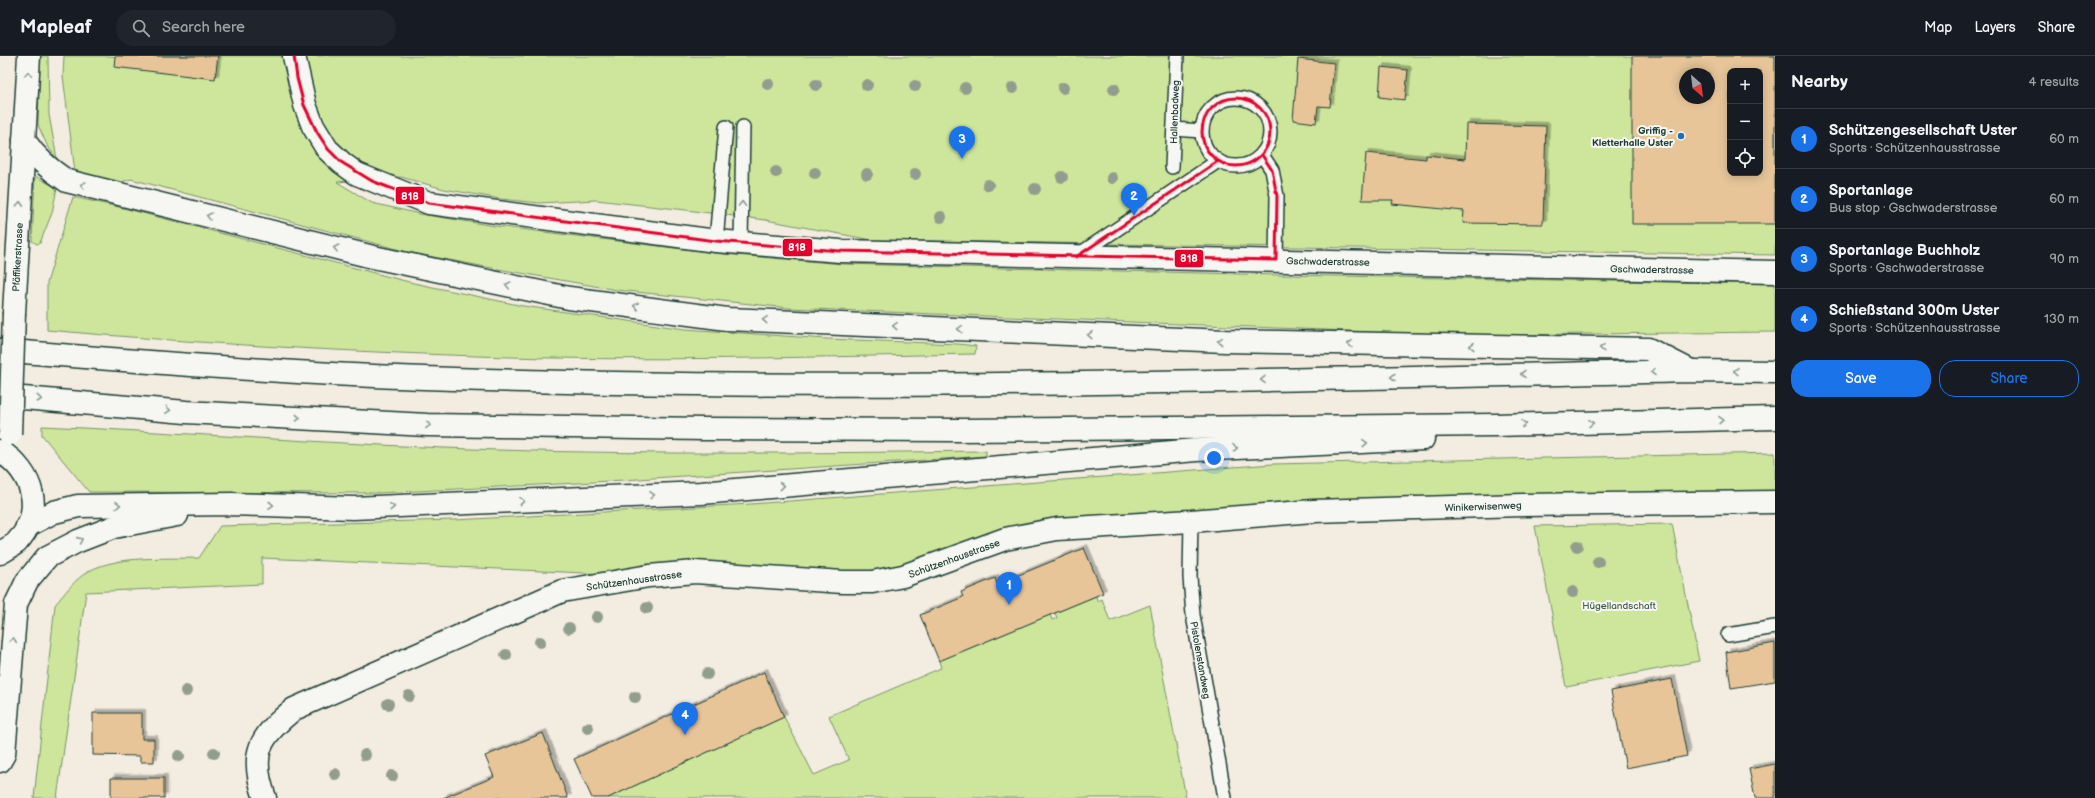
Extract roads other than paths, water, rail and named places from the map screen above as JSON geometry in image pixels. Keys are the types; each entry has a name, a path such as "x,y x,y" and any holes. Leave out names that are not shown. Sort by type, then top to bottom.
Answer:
{"main road":[{"name":"Pfäffikerstrasse","path":"8,448 14,313 29,56"},
{"name":"Gschwaderstrasse","path":"294,56 305,105 313,126 327,149 357,174 429,204 716,241 840,251 1775,272"},
{"path":"24,140 35,156 50,170 67,181 373,257 577,299 743,319 1225,341 1648,348 1692,371"},
{"path":"0,350 181,366 402,377 711,383 953,384 1692,371 1775,372"},
{"path":"0,396 186,412 427,425 704,429 966,430 1496,425 1775,418"},
{"path":"27,526 54,512 78,506 232,504 353,508 701,493 1196,450 1414,440 1496,425"},
{"path":"0,553 15,543 27,526 33,505 32,489 24,472 8,448"},
{"name":"Winikerwisenweg","path":"1191,521 1313,511 1522,505 1775,502"},
{"path":"0,761 4,754 16,604 27,581 47,557 78,541 114,527 232,504"},
{"name":"Schützenhausstrasse","path":"265,798 258,776 258,752 272,728 294,709 562,591 650,576 695,572 843,582 872,582 903,576 1005,539 1057,529 1191,521"}],"lane":[{"name":"Hallenbadweg","path":"1172,167 1177,56"},
{"path":"1231,97 1243,98 1254,102 1263,110 1269,121 1271,133 1268,144 1262,155 1253,162 1241,166 1229,166 1218,161 1209,153 1203,143 1201,131 1204,119 1210,109 1220,101 1231,97"},
{"path":"716,241 726,127"},
{"path":"741,243 744,127"},
{"path":"1174,129 1201,131"},
{"path":"1262,155 1272,170 1277,196 1276,260"},
{"path":"1076,257 1106,235 1218,161"},
{"name":"Pistolenstandweg","path":"1191,521 1190,577 1193,615 1225,798"},
{"path":"1728,635 1775,627"}],"place":[{"name":"Griffig - Kletterhalle Uster","path":"1681,136"},
{"name":"Sportanlage Buchholz","path":"962,159"},
{"name":"Sportanlage","path":"1134,216"},
{"name":"Schützengesellschaft Uster","path":"1009,605"},
{"name":"Schießstand 300m Uster","path":"685,735"}],"park label":[{"name":"Hügellandschaft","path":"1619,605"}]}
